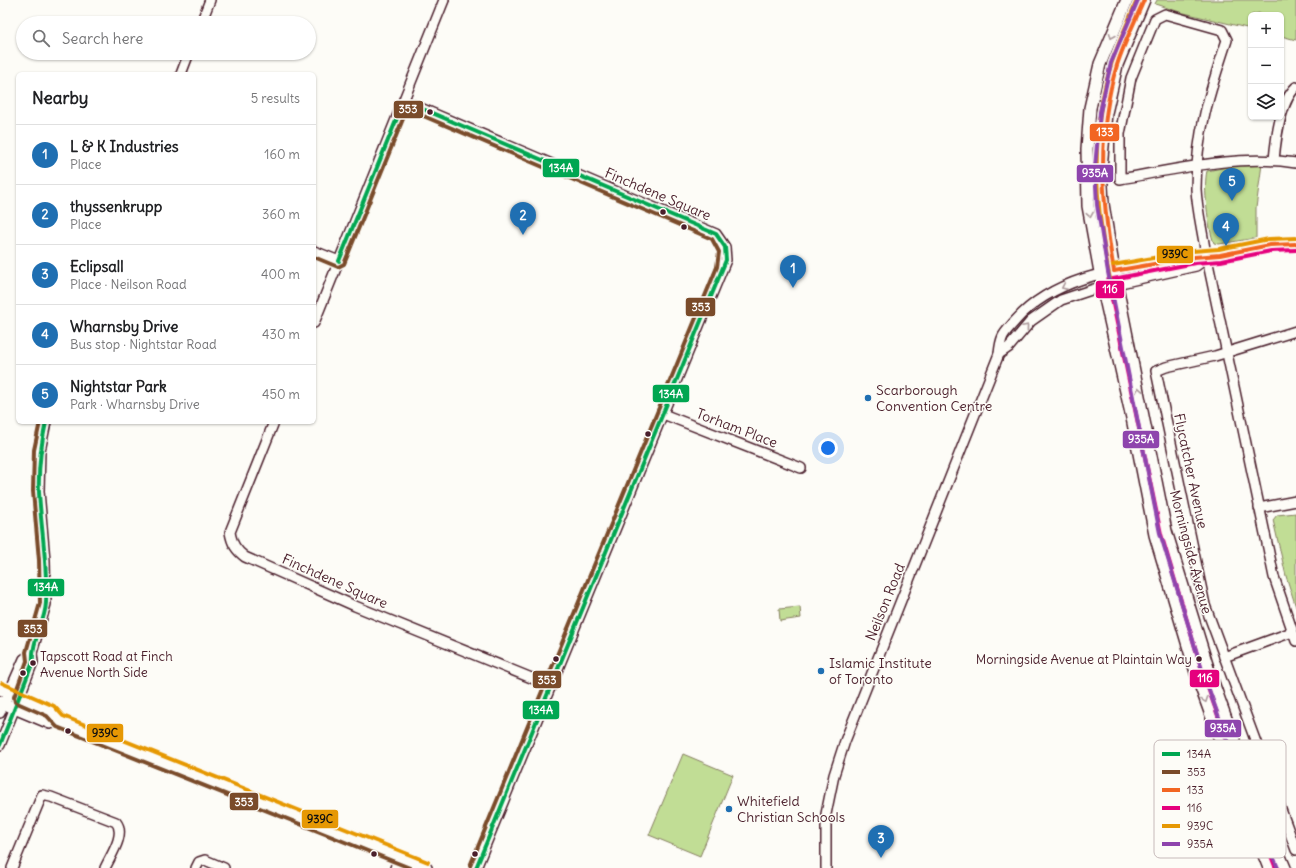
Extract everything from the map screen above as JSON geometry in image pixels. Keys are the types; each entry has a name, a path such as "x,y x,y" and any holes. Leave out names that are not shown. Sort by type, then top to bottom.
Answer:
{"main road":[{"name":"Morningside Avenue","path":"1127,0 1100,64 1090,108 1087,149 1088,206 1103,287 1132,418 1155,535 1198,679 1220,740"},
{"name":"Morningside Avenue","path":"1144,0 1117,65 1106,113 1101,168 1103,204 1114,271 1166,531 1209,671 1234,740"},
{"path":"1132,418 1144,416"},
{"path":"4,691 52,711 59,720 426,868"},
{"path":"1,706 15,708 50,723 59,720"},
{"name":"Morningside Avenue","path":"1265,858 1269,868"},
{"name":"Morningside Avenue","path":"1281,858 1285,868"}],"street":[{"path":"204,16 210,0"},
{"path":"316,318 444,0"},
{"path":"1296,163 1274,160 1246,159 1197,166 1120,179 1120,134 1132,78 1155,19 1165,14 1222,30 1227,40 1206,104 1200,134 1197,166 1198,202 1207,258 1274,576 1296,641"},
{"path":"182,72 186,60"},
{"path":"1274,160 1278,126 1290,92 1296,87"},
{"name":"Finchdene Square","path":"404,101 716,234 724,247 726,262 476,868"},
{"path":"998,354 1009,347 1031,321 1061,300 1117,283 1196,266 1207,258 1276,245 1296,244"},
{"path":"316,252 339,261"},
{"name":"Neilson Road","path":"826,868 826,814 834,775 845,742 998,354 1000,338 1023,313 1050,293 1081,280 1114,271 1194,257 1207,258"},
{"path":"1227,352 1296,331"},
{"name":"Flycatcher Avenue","path":"1227,352 1166,367 1156,371 1205,605 1255,740"},
{"name":"Torham Place","path":"663,414 801,468"},
{"path":"0,745 20,698 33,662 32,653 46,604 45,560 39,491 40,451 46,424"},
{"name":"Finchdene Square","path":"273,424 230,532 231,540 237,550 245,557 355,606 551,686"},
{"path":"1259,508 1296,501"},
{"path":"1224,657 1292,632"},
{"path":"1,706 4,691 24,659 32,653"},
{"path":"12,868 42,795 51,796 116,822 119,826 120,834 105,868"},
{"name":"Flycatcher Avenue","path":"1286,823 1296,850"},
{"path":"395,868 400,857"},
{"path":"196,868 199,862 205,860 224,868"}],"green space":[{"path":"1157,0 1296,0 1296,40 1284,37 1284,12 1248,12 1248,28 1180,12 1155,4"},
{"path":"1248,163 1262,164 1256,208 1256,238 1219,244 1214,243 1207,207 1207,171"},
{"path":"1296,513 1296,607 1286,576 1273,520 1277,515"},
{"path":"800,607 801,618 780,621 779,609"},
{"path":"683,754 733,775 700,856 649,835"}],"transit line":[{"name":"939C","path":"1111,284 1101,229 1098,201 1097,145 1104,90 1112,62 1137,0"},
{"name":"935A","path":"1138,0 1111,63 1100,112 1095,167 1097,205 1108,272 1160,533 1203,673 1227,740"},
{"name":"133","path":"1114,271 1106,219 1104,193 1103,168 1106,116 1110,91 1117,65 1126,40 1144,0"},
{"name":"134A","path":"404,101 716,234 725,247 726,260 476,868"},
{"name":"134A","path":"339,261 404,101"},
{"name":"353","path":"316,258 338,267 344,264 407,109 712,239 719,252 717,267 470,866"},
{"name":"939C","path":"1113,265 1193,251 1219,249 1269,239 1296,238"},
{"name":"133","path":"1114,271 1194,257 1220,255 1270,245 1296,244"},
{"name":"116","path":"1227,740 1204,677 1161,534 1108,280 1195,263 1221,261 1271,251 1296,250"},
{"name":"353","path":"40,424 34,450 33,491 39,560 40,603 26,652 27,661 14,697 15,702 47,716 57,727 410,868"},
{"name":"134A","path":"0,745 33,662 34,647 46,603 46,575 39,483 40,457 46,424"},
{"name":"939C","path":"2,683 54,706 63,716 428,862"},
{"name":"116","path":"1272,858 1275,866"},
{"name":"935A","path":"1274,858 1278,868"}],"place":[{"name":"Nightstar Park","path":"1232,201"},
{"name":"thyssenkrupp","path":"523,235"},
{"name":"Wharnsby Drive","path":"1226,246"},
{"name":"L & K Industries","path":"793,288"},
{"name":"Scarborough Convention Centre","path":"868,398"},
{"name":"Morningside Avenue at Plaintain Way","path":"1199,659"},
{"name":"Tapscott Road at Finch Avenue North Side","path":"33,663"},
{"name":"Islamic Institute of Toronto","path":"821,671"},
{"name":"Whitefield Christian Schools","path":"729,809"},
{"name":"Eclipsall","path":"881,858"}]}
